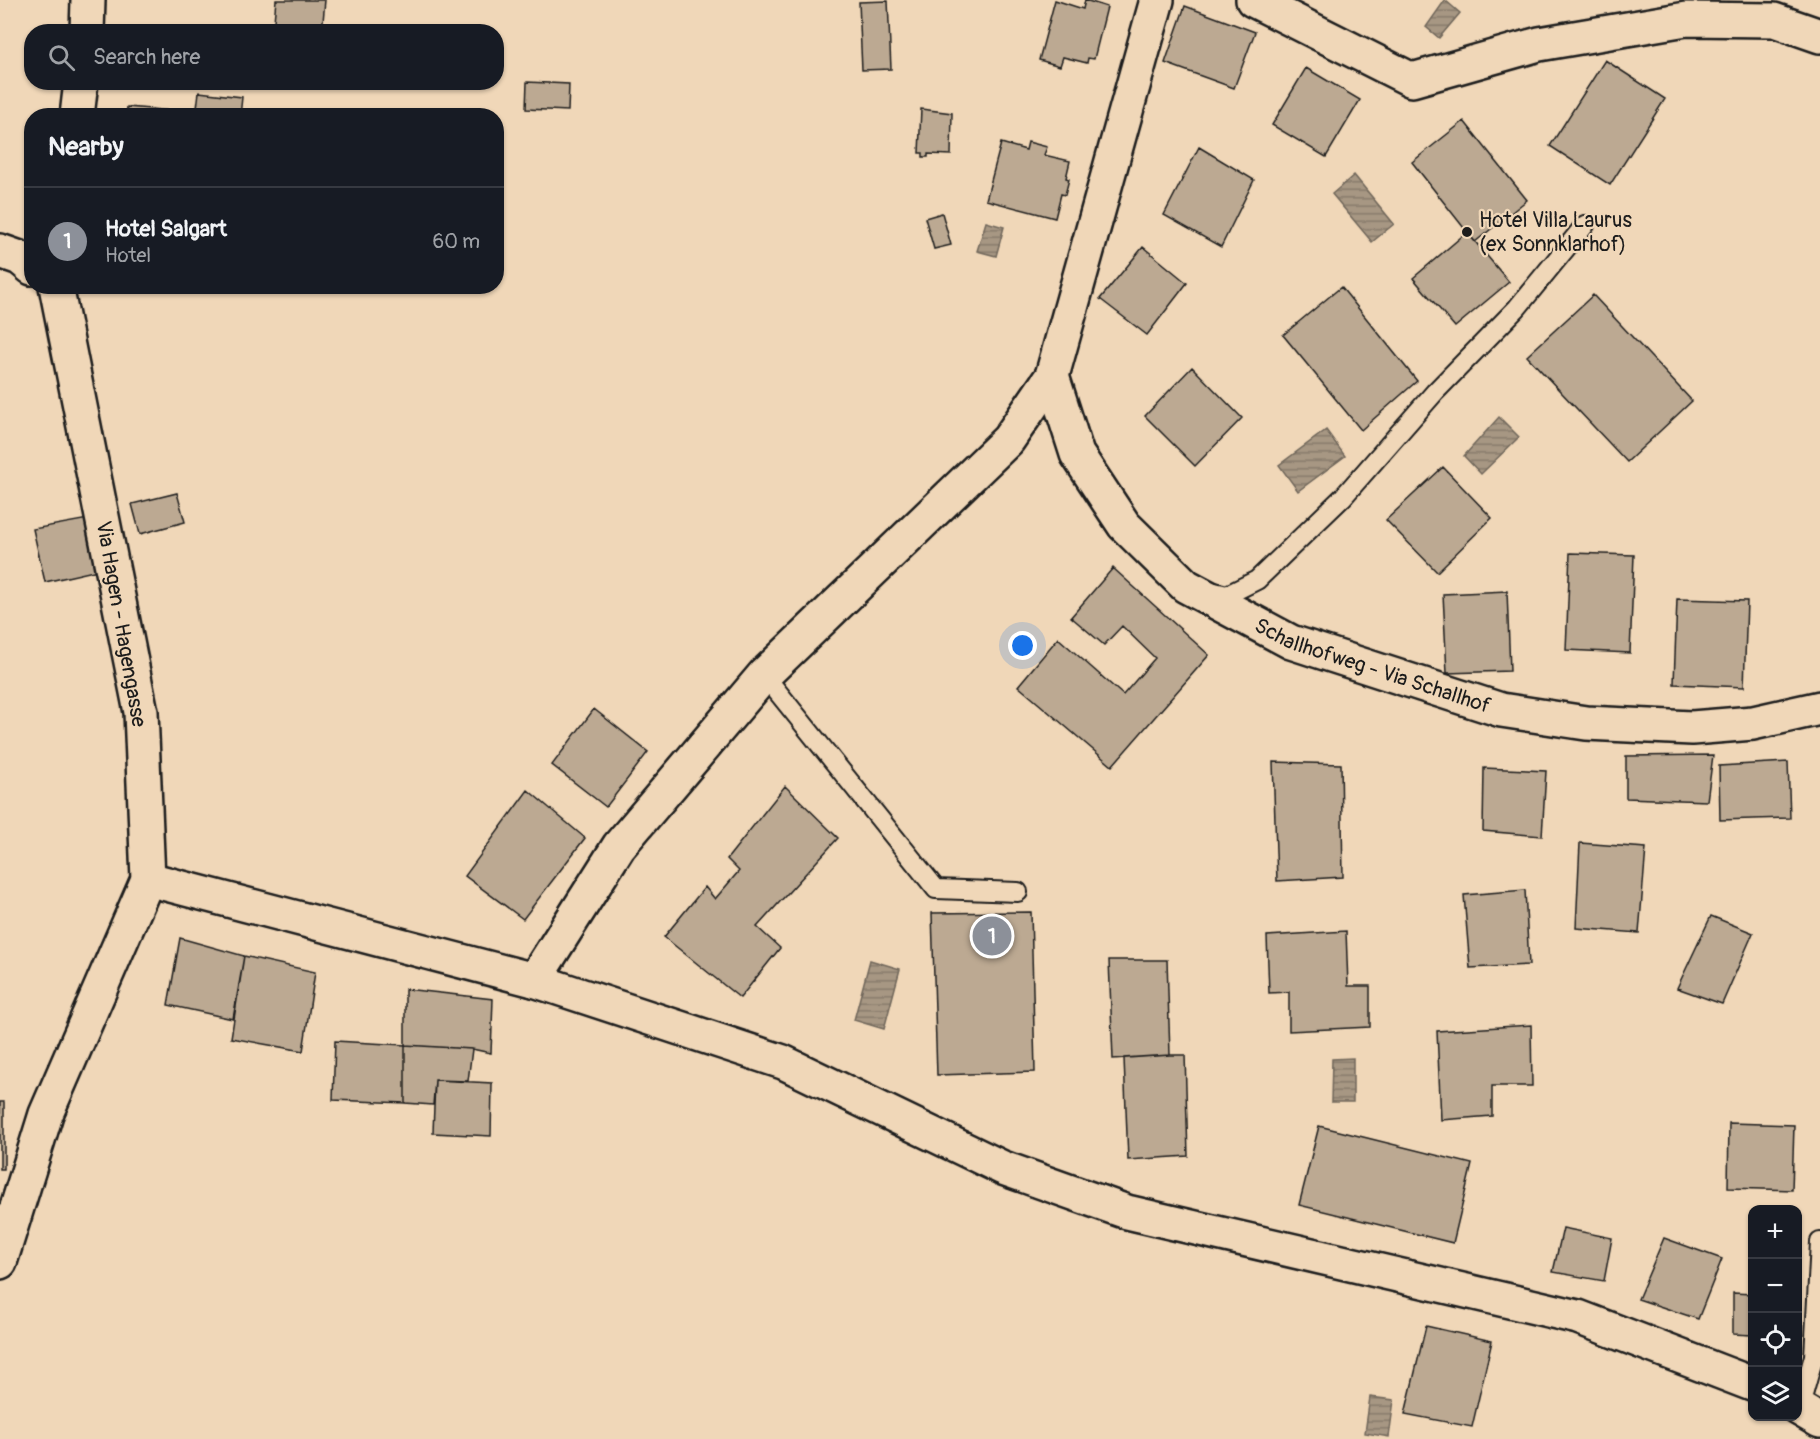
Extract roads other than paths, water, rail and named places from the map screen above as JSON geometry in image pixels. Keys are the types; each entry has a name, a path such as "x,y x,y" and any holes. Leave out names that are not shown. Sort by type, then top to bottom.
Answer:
{"street":[{"path":"87,24 88,0"},
{"path":"534,980 619,846 764,675 1008,440 1052,375 1157,0"},
{"path":"1253,0 1412,80 1539,44 1686,19 1774,20 1820,36"},
{"path":"78,108 80,90"},
{"path":"0,251 24,261"},
{"name":"Via Hagen - Hagengasse","path":"0,1262 46,1114 148,879 141,712 52,294"},
{"name":"Schallhofweg - Via Schallhof","path":"1052,375 1077,454 1124,525 1186,586 1291,642 1501,710 1586,723 1692,728 1753,723 1820,708"},
{"path":"148,879 534,980 783,1062 1003,1168 1127,1212 1578,1317 1748,1382"}],"lane":[{"path":"1186,586 1227,595 1257,580 1343,497 1435,392 1517,309 1585,225"},
{"path":"764,675 936,889 1018,892"},
{"path":"1805,1413 1814,1356 1820,1242"}],"place":[{"name":"Hotel Villa Laurus (ex Sonnklarhof)","path":"1467,232"},
{"name":"Hotel Salgart","path":"992,936"}]}
